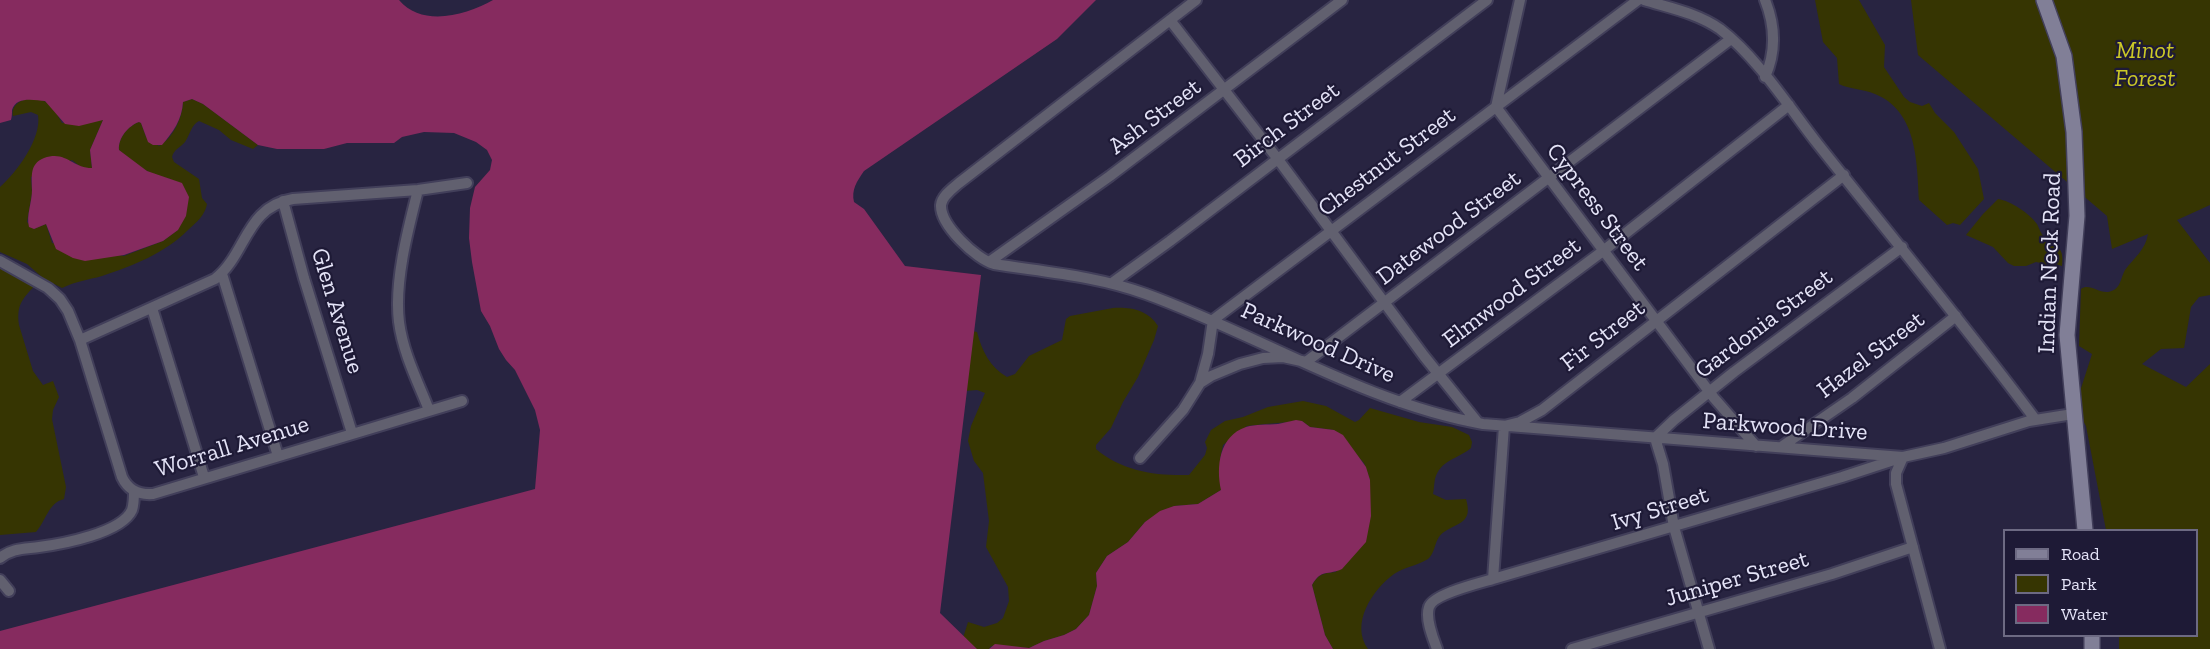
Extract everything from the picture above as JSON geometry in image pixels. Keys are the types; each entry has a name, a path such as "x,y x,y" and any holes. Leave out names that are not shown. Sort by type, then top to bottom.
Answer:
{"street":[{"name":"Parkwood Drive","path":"1196,0 945,196 942,209 950,226 972,251 989,262 1112,283 1160,299 1400,402 1437,414 1478,423 1903,457 1944,448 2035,419 2073,414"},
{"name":"Ash Street","path":"989,262 1110,176 1342,0"},
{"name":"Birch Street","path":"1112,283 1487,0"},
{"path":"1496,107 1520,0"},
{"name":"Chestnut Street","path":"1213,320 1638,0"},
{"path":"1644,0 1702,18 1731,39 1789,105 2035,419"},
{"path":"1765,0 1771,16 1773,34 1770,64 1765,77"},
{"name":"Indian Neck Road","path":"2044,0 2064,56 2074,142 2076,225 2067,335 2085,529"},
{"path":"1170,20 1332,230 1384,303 1478,423"},
{"name":"Datewood Street","path":"1306,362 1731,39"},
{"name":"Elmwood Street","path":"1400,402 1604,251 1789,105"},
{"name":"Cypress Street","path":"1496,107 1709,392 1756,446"},
{"name":"Fir Street","path":"1504,426 1520,422 1542,410 1844,175"},
{"path":"80,340 215,279 233,260 254,222 272,205 284,201 418,190 466,183"},
{"path":"418,190 401,277 398,315 405,346 429,410"},
{"name":"Glen Avenue","path":"284,201 304,278 352,433"},
{"name":"Gardonia Street","path":"1655,438 1709,392 1902,247"},
{"path":"0,261 31,277 57,296 68,311 80,340 119,469 126,484 134,491"},
{"path":"222,274 278,456"},
{"path":"152,308 204,477"},
{"name":"Hazel Street","path":"1781,447 1852,398 1956,316"},
{"path":"1140,458 1188,404 1200,383 1208,354 1213,320"},
{"path":"1200,383 1224,369 1255,360 1283,357 1306,362"},
{"name":"Worrall Avenue","path":"0,558 7,552 17,549 53,544 110,528 124,520 130,513 134,504 134,491 153,494 462,401"},
{"path":"1493,579 1504,426"},
{"path":"1655,438 1664,464 1674,527 1709,649"},
{"path":"1903,457 1897,470 1896,484 1940,649"},
{"name":"Ivy Street","path":"1437,649 1428,614 1431,603 1438,597 1903,457"},
{"name":"Juniper Street","path":"1572,649 1832,574 1913,547"},
{"path":"0,580 9,591"}],"green space":[{"path":"1815,0 1859,0 1885,45 1884,67 1904,97 1922,106 1929,103 1935,113 1954,132 1978,169 1984,199 1960,225 1953,223 1947,225 1919,200 1912,139 1899,112 1889,102 1875,94 1839,84 1837,58 1823,42"},
{"name":"Minot Forest","path":"1911,0 2210,0 2210,205 2177,220 2210,263 2210,295 2199,297 2191,307 2184,348 2161,349 2142,364 2186,387 2210,364 2210,649 2119,649 2119,637 2198,637 2198,529 2106,529 2086,426 2075,407 2092,354 2079,346 2081,289 2087,287 2108,292 2115,289 2125,270 2142,249 2148,234 2112,249 2107,216 1918,55"},
{"path":"35,99 46,102 62,123 103,120 90,150 92,169 82,168 72,160 31,177 32,193 27,222 34,229 46,224 52,243 124,256 163,241 178,230 171,179 156,175 137,165 119,150 120,141 128,129 139,122 146,137 159,146 169,138 176,127 183,102 192,99 203,104 258,145 253,149 231,140 219,130 199,121 194,125 185,142 172,157 174,162 199,179 202,198 207,204 200,218 179,238 159,252 137,263 62,288 43,278 27,264 0,252 0,187 14,173 27,154 38,124 38,115 31,112 13,116 13,110 19,102"},
{"path":"1998,199 2014,205 2034,220 2044,237 2060,250 2062,266 2055,264 2046,269 2041,263 2036,262 2026,266 2014,266 2008,263 1993,247 1966,235"},
{"path":"0,267 36,284 20,306 19,325 33,371 43,385 53,381 59,397 52,419 66,487 64,499 54,504 36,532 0,535"},
{"path":"1113,308 1126,308 1144,313 1158,326 1138,377 1111,428 1096,445 1096,449 1106,456 1128,467 1151,473 1189,475 1205,455 1207,448 1205,442 1211,430 1225,421 1268,407 1303,401 1326,406 1355,422 1370,408 1419,422 1452,427 1469,435 1472,442 1471,448 1441,468 1435,479 1433,494 1446,500 1466,499 1468,513 1463,521 1441,535 1428,559 1394,574 1371,598 1361,629 1368,649 1333,649 1325,635 1312,585 1322,575 1336,572 1370,480 1364,463 1334,430 1310,427 1302,421 1247,426 1223,445 1220,459 1221,490 1198,504 1174,506 1145,522 1128,542 1107,556 1096,573 1097,586 1089,615 1076,629 1029,648 991,646 989,649 954,649 963,638 968,622 984,627 997,623 1003,618 1009,601 1008,587 986,547 989,521 983,473 974,461 968,441 971,426 985,393 977,390 965,391 960,329 977,332 988,358 1007,377 1015,374 1029,356 1062,340 1066,319 1070,316"}],"water":[{"path":"0,0 399,0 409,9 420,14 445,16 470,10 493,0 1096,0 1057,39 864,171 854,190 854,202 864,209 905,266 981,275 940,613 977,649 0,649 0,631 535,489 540,430 535,410 515,370 499,349 481,311 469,238 470,208 475,187 490,170 492,160 487,150 476,142 454,133 424,132 402,137 394,143 347,143 324,149 277,149 258,145 203,104 192,99 183,102 176,125 162,145 153,145 148,142 139,122 125,133 119,146 119,150 147,171 182,183 189,197 186,216 178,230 163,241 124,255 85,261 73,258 56,249 46,224 34,229 29,227 32,171 39,161 52,156 92,168 90,150 103,120 79,126 65,124 45,101 31,100 17,103 12,110 11,120 0,123"},
{"path":"1296,420 1310,427 1334,430 1343,435 1366,467 1370,480 1371,516 1366,542 1342,569 1322,574 1312,585 1325,635 1333,649 989,649 995,644 1029,648 1076,629 1089,615 1097,586 1096,573 1107,556 1128,542 1145,522 1160,511 1174,506 1198,504 1221,490 1220,462 1230,437 1246,427"}]}
